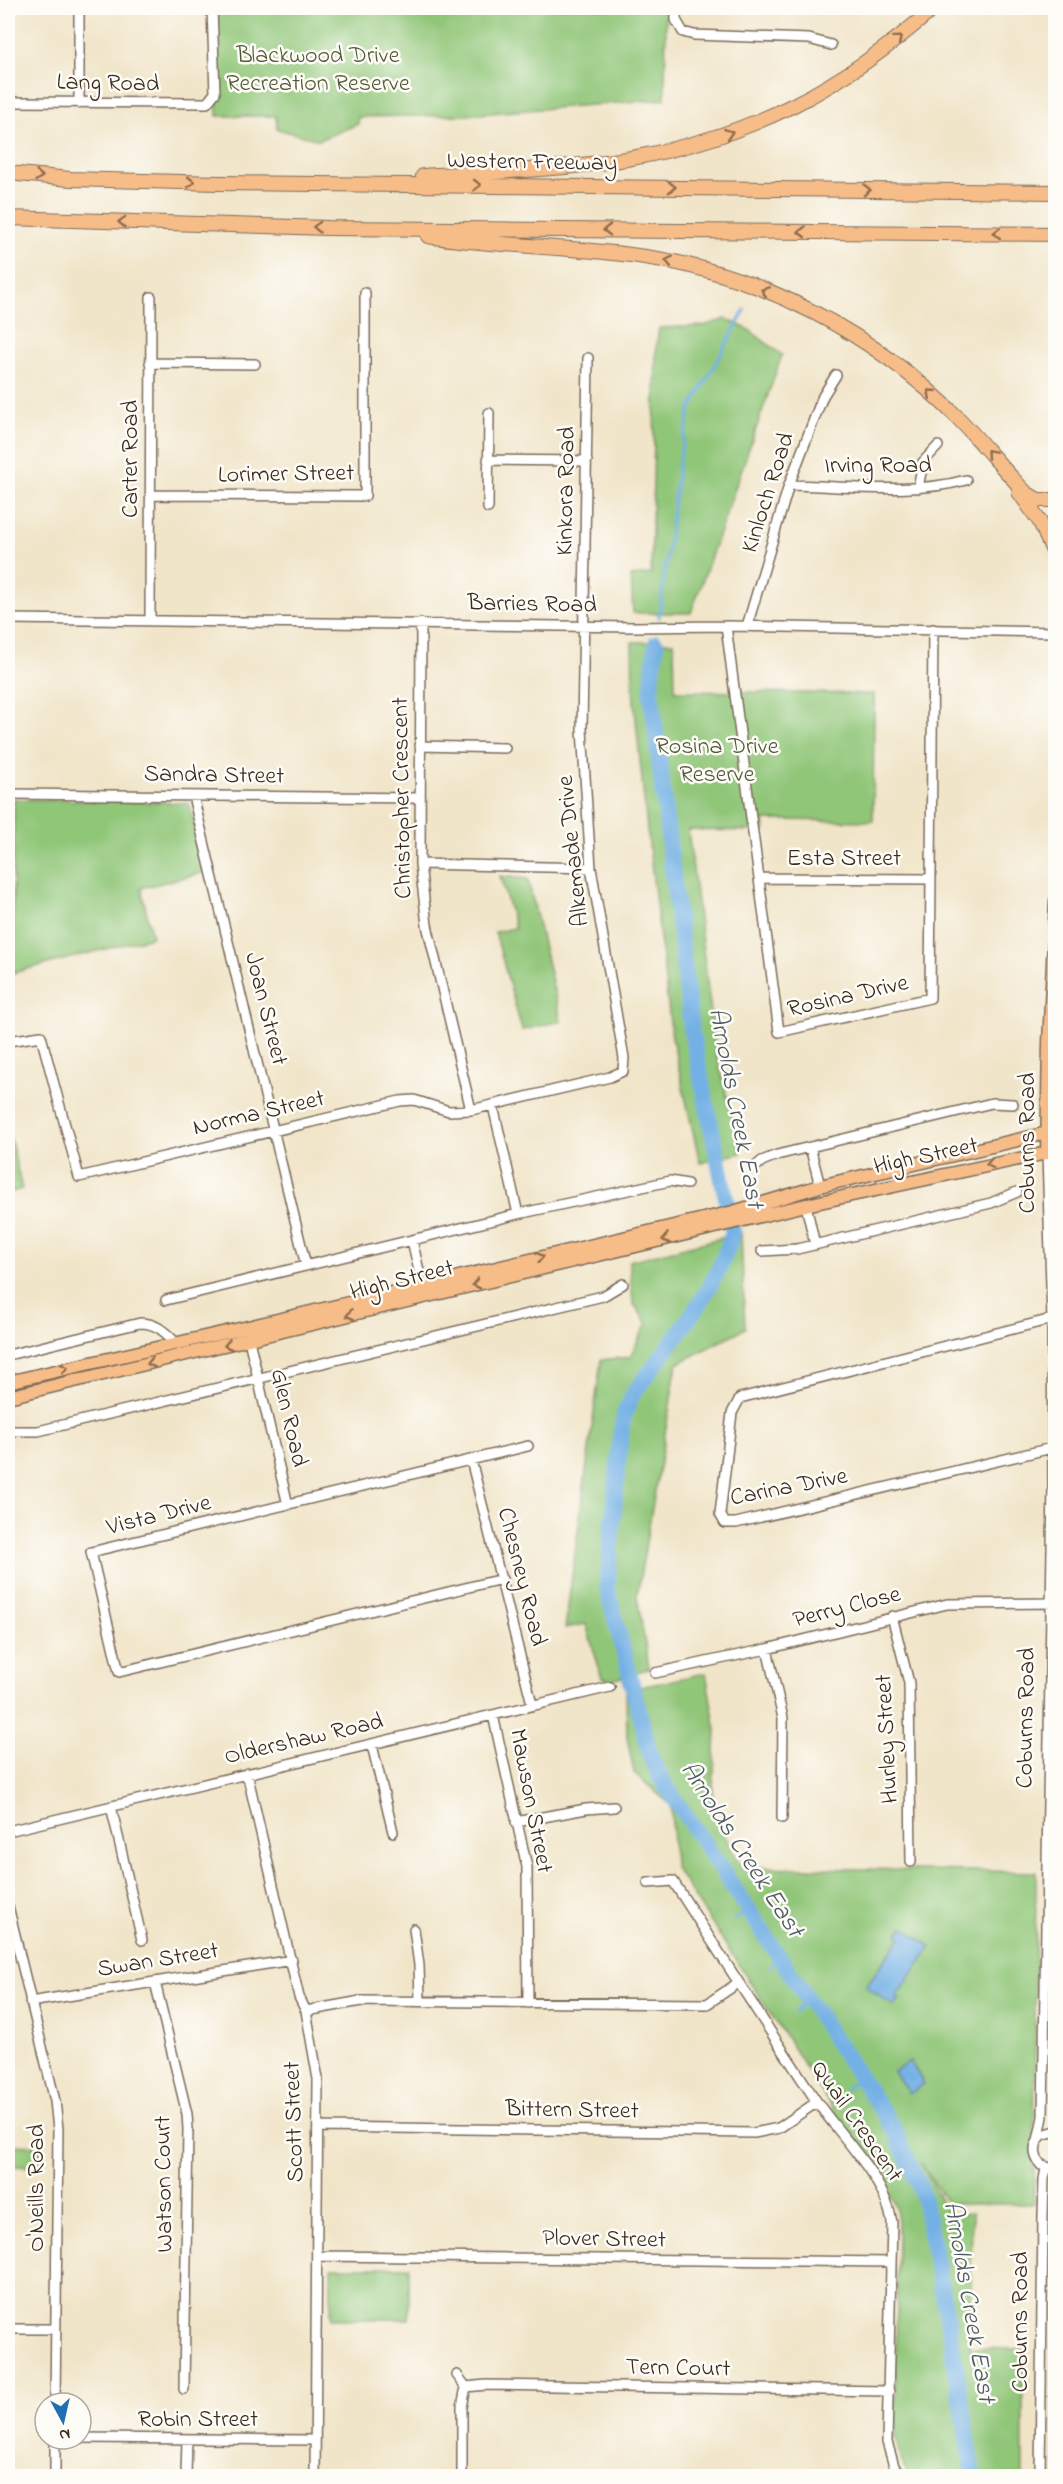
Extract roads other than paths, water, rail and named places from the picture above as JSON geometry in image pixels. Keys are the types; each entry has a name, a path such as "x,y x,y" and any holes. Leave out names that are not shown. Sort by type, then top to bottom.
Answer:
{"highway":[{"path":"314,183 572,166 632,158 693,144 768,118 814,95 878,55 934,8"},
{"name":"Western Freeway","path":"8,174 70,179 1056,192"},
{"path":"8,218 375,228 1056,234"},
{"path":"375,228 435,237 570,247 647,257 691,266 763,290 843,329 914,378 959,418 1007,473 1032,497 1045,501 1056,500"},
{"path":"1007,473 1040,522 1056,558"}],"main road":[{"name":"Coburns Road","path":"1051,1152 1049,1043 1056,901"},
{"name":"High Street","path":"735,1217 820,1186 1052,1132"},
{"name":"High Street","path":"8,1397 248,1334 720,1220 806,1205 1051,1152"},
{"path":"820,1186 823,1201"},
{"path":"802,1191 806,1205"},
{"name":"High Street","path":"8,1382 175,1342 248,1334"}],"street":[{"path":"79,8 79,103"},
{"name":"Lang Road","path":"8,102 207,103 215,93 212,8"},
{"path":"676,8 676,20 683,32 694,35 809,39 831,45"},
{"name":"Lorimer Street","path":"151,495 365,496 365,293"},
{"name":"Carter Road","path":"150,621 151,297"},
{"name":"Kinkora Road","path":"585,625 588,358"},
{"path":"150,363 255,364"},
{"name":"Kinloch Road","path":"747,626 789,485 823,396 836,375"},
{"path":"488,508 489,413"},
{"path":"918,488 923,462 938,446"},
{"path":"488,460 587,461"},
{"name":"Irving Road","path":"789,485 918,488 946,486 966,480"},
{"name":"Barries Road","path":"8,619 634,627 747,626 1056,632"},
{"name":"Christopher Crescent","path":"421,623 420,864 427,924 471,1110"},
{"name":"Alkemade Drive","path":"585,625 582,730 591,868 624,1058 623,1071"},
{"name":"Rosina Drive","path":"726,626 779,1032 930,998 929,879 933,629"},
{"path":"420,746 505,748"},
{"name":"Sandra Street","path":"8,794 420,798"},
{"name":"Joan Street","path":"193,796 306,1266"},
{"path":"420,864 591,868"},
{"name":"Esta Street","path":"759,878 929,879"},
{"name":"Norma Street","path":"8,1041 41,1036 79,1176 400,1101 414,1100 449,1110 471,1110 623,1071"},
{"name":"High Street","path":"754,1168 768,1158 810,1147 992,1103 1013,1104"},
{"path":"493,1106 518,1214"},
{"path":"810,1147 820,1186"},
{"name":"Coburns Road","path":"1038,2140 1043,2117 1050,1902 1053,1603 1051,1152"},
{"name":"High Street","path":"166,1300 518,1214 670,1181 687,1184"},
{"path":"762,1251 779,1252 815,1245 991,1203 1017,1192"},
{"path":"806,1205 815,1245"},
{"name":"High Street","path":"412,1240 425,1290"},
{"path":"9,1431 38,1431 258,1380 603,1296 623,1284"},
{"name":"Carina Drive","path":"1052,1319 740,1398 732,1413 720,1514 725,1523 736,1523 1052,1448"},
{"path":"8,1355 140,1323 150,1323 163,1329 175,1342"},
{"name":"Glen Road","path":"248,1334 288,1505"},
{"name":"Vista Drive","path":"501,1579 119,1672 91,1552 528,1446"},
{"name":"Chesney Road","path":"471,1460 532,1704"},
{"name":"Perry Close","path":"655,1673 767,1649 892,1616 961,1602 1053,1603"},
{"name":"Hurley Street","path":"892,1616 909,1683 911,1862"},
{"path":"767,1649 783,1718 782,1818"},
{"name":"Oldershaw Road","path":"8,1831 610,1687"},
{"name":"Mawson Street","path":"493,1714 527,1867 528,2003"},
{"path":"372,1745 393,1832"},
{"name":"Scott Street","path":"247,1773 300,1997 306,2011 318,2079 315,2476"},
{"path":"111,1806 142,1940"},
{"path":"516,1822 586,1809 614,1807"},
{"name":"Quail Crescent","path":"648,1883 673,1881 817,2102 889,2203 892,2222 887,2442 894,2466 900,2476"},
{"name":"O'Neills Road","path":"8,1906 55,2101 58,2129 56,2391"},
{"path":"414,1929 419,1965 420,2001"},
{"name":"Swan Street","path":"30,2002 292,1960"},
{"name":"Watson Court","path":"155,1982 188,2129 184,2389"},
{"path":"306,2011 361,2001 707,2004 738,1983"},
{"name":"Bittern Street","path":"319,2127 754,2133 780,2128 817,2102"},
{"path":"1051,2170 1036,2160 1035,2146 1038,2140 1048,2132 1056,2131"},
{"name":"Coburns Road","path":"1040,2476 1044,2179 1051,2170"},
{"name":"Plover Street","path":"317,2256 890,2262"},
{"path":"8,2329 56,2329"},
{"path":"457,2375 466,2387 462,2407 462,2476"},
{"name":"Tern Court","path":"466,2387 486,2385 889,2391"},
{"name":"Robin Street","path":"93,2438 314,2440"},
{"path":"186,2476 187,2439"},
{"path":"55,2451 55,2476"}],"water":[{"path":"904,1927 931,1947 896,1997 900,1999 894,2006 866,1986 901,1937 898,1934"},
{"path":"910,2061 924,2084 909,2094 894,2072"}],"waterway":[{"name":"Arnolds Creek East","path":"659,618 679,460 691,408 745,310"},
{"name":"Arnolds Creek East","path":"656,643 657,635"},
{"name":"Arnolds Creek East","path":"656,643 651,693 665,809"},
{"name":"Arnolds Creek East","path":"666,818 692,1035 733,1232 726,1254 704,1296 633,1394 625,1412 621,1430 607,1588 651,1757 660,1777 894,2129 922,2192 948,2322 974,2476"},
{"path":"735,1920 750,1910"},
{"path":"769,1967 780,1956"},
{"path":"795,2012 808,1998"},
{"path":"816,2010 827,2015"},
{"path":"845,2089 862,2079"}],"park label":[{"name":"Blackwood Drive Recreation Reserve","path":"318,70"},
{"name":"Rosina Drive Reserve","path":"717,761"}]}
